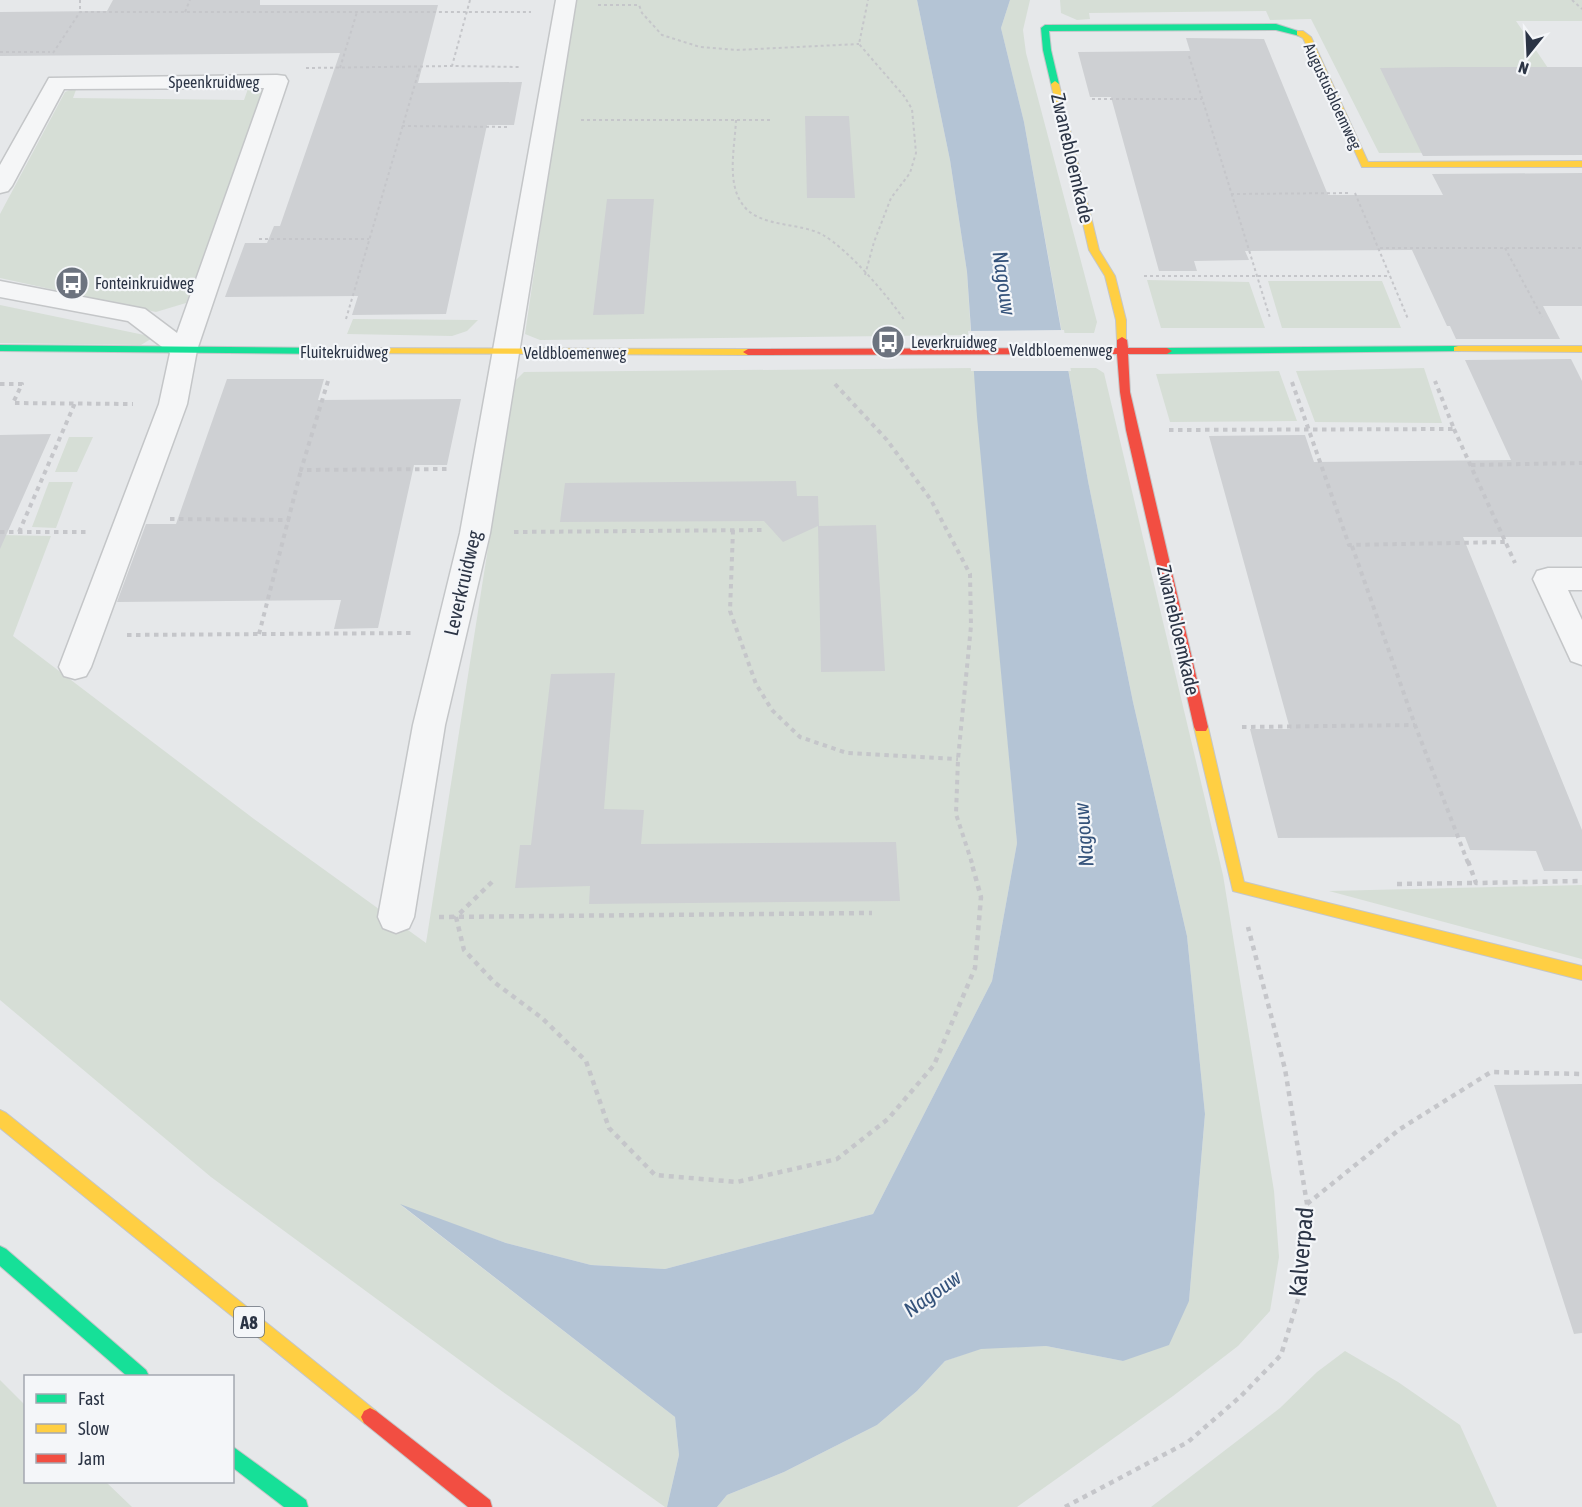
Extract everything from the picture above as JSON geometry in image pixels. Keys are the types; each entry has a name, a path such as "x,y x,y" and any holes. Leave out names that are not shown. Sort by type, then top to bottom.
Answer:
{"main road":[{"name":"Augustusbloemweg","path":"1045,28 1284,28 1297,31 1306,37 1365,165 1582,164"},
{"name":"Zwanebloemkade","path":"1045,28 1047,50 1094,250 1110,276 1121,320 1125,392 1132,430 1238,887"},
{"name":"Fluitekruidweg","path":"0,348 504,353"},
{"name":"Veldbloemenweg","path":"504,353 1582,349"},
{"path":"1238,887 1582,974"},
{"name":"A8","path":"0,1118 216,1295 483,1507"},
{"path":"0,1255 138,1375"},
{"path":"234,1457 299,1507"}],"street":[{"name":"Leverkruidweg","path":"396,917 429,725 475,533 504,353 566,6"},
{"name":"Speenkruidweg","path":"57,83 277,81 184,350"},
{"path":"0,186 57,83"},
{"path":"0,289 136,315 184,350 173,404 75,667"},
{"path":"1582,579 1548,579 1582,653"}],"path":[{"path":"57,83 47,66 80,12 80,0"},
{"path":"184,12 190,0"},
{"path":"452,66 470,0"},
{"path":"859,45 868,0"},
{"path":"1572,0 1582,9"},
{"path":"80,12 466,12 566,6 639,5 642,13 662,35 700,47 736,50 859,45"},
{"path":"340,68 357,12"},
{"path":"1179,27 1280,351 1415,725 1476,883 1582,881"},
{"path":"859,45 904,96 912,109 916,153 910,173 891,198 874,242 865,275"},
{"path":"0,52 54,52"},
{"path":"277,81 296,68 452,66 555,68"},
{"path":"259,634 302,470 420,67"},
{"path":"1059,99 1202,99"},
{"path":"736,120 735,182 741,203 749,213 823,235 843,251 903,316 919,351"},
{"path":"402,126 770,120"},
{"path":"1365,165 1346,166 1355,193 1454,429 1516,564 1548,579"},
{"path":"1231,194 1355,193"},
{"path":"222,240 369,239"},
{"path":"1380,248 1582,248"},
{"path":"1505,248 1559,349"},
{"path":"1110,276 1390,276"},
{"path":"456,917 464,950 494,982 542,1018 586,1061 609,1128 655,1175 737,1182 837,1159 888,1119 934,1065 975,968 981,897 968,845 956,814 958,759 971,626 970,574 931,500 887,440 828,377 819,351"},
{"path":"0,384 22,384 13,403 173,404"},
{"path":"19,532 75,403"},
{"path":"1132,430 1454,429"},
{"path":"1471,465 1582,463"},
{"path":"302,470 485,468"},
{"path":"0,532 290,520"},
{"path":"733,530 730,611 756,684 772,710 800,737 847,753 958,759"},
{"path":"475,533 766,530"},
{"path":"1352,546 1506,542"},
{"path":"87,635 350,636 451,633"},
{"path":"1202,728 1415,725"},
{"path":"456,917 492,882"},
{"name":"Kalverpad","path":"1065,1507 1188,1442 1241,1396 1281,1355 1300,1293 1307,1204 1285,1069 1238,887"},
{"path":"396,917 872,913"},
{"path":"1307,1204 1400,1129 1491,1072 1582,1074"}],"shaded area":[{"path":"574,0 917,0 950,160 967,272 971,335 540,340 525,334"},
{"path":"1010,0 1030,0 1023,30 1026,53 1097,322 1094,333 1062,333 1024,122 1001,28"},
{"path":"1060,0 1582,0 1582,21 1516,21 1563,90 1582,152 1379,153 1311,19 1270,20 1266,11 1089,13 1090,19 1077,20 1061,13"},
{"path":"249,86 265,92 186,303 156,312 0,278 0,214 65,92 77,87 73,98 244,100"},
{"path":"1147,280 1249,282 1265,328 1161,328"},
{"path":"1268,281 1382,281 1401,328 1282,328"},
{"path":"0,305 154,337 141,345 0,343"},
{"path":"353,319 478,320 467,331 452,336 347,334"},
{"path":"974,368 1017,843 992,981 873,1214 665,1269 591,1265 506,1243 402,1206 675,1417 679,1455 667,1507 665,1507 503,1392 211,1177 0,1000 0,535 51,536 13,636 254,819 426,943 514,382 524,372"},
{"path":"1068,368 1096,368 1104,373 1223,875 1274,1191 1279,1257 1270,1311 1238,1346 1173,1396 1017,1507 717,1507 727,1495 784,1472 877,1425 917,1391 945,1361 981,1348 1046,1346 1123,1361 1189,1301 1205,1114 1187,936 1133,702 1088,481"},
{"path":"1424,368 1442,423 1315,422 1296,371"},
{"path":"1279,371 1297,421 1170,422 1156,374"},
{"path":"69,437 93,437 77,472 55,472"},
{"path":"49,482 73,482 56,528 32,527"},
{"path":"1582,885 1582,959 1329,891"},
{"path":"1345,1351 1398,1382 1460,1425 1497,1507 1151,1507 1280,1408 1317,1372"},
{"path":"0,1380 24,1404 24,1483 107,1483 132,1507 0,1507"}],"water":[{"name":"Nagouw","path":"917,0 1010,0 1001,28 1024,122 1088,481 1133,702 1187,936 1205,1114 1189,1301 1169,1345 1123,1361 1046,1346 981,1349 945,1361 917,1391 877,1425 784,1472 727,1495 717,1507 667,1507 679,1455 675,1417 400,1204 506,1243 591,1265 665,1269 873,1214 992,981 1017,843 977,417 967,272 950,160"}],"pier":[{"path":"1064,330 1071,371 971,371 968,331"}],"building":[{"path":"113,0 260,0 260,5 438,5 418,83 522,82 514,125 487,125 446,314 352,315 358,296 225,297 245,243 267,243 274,226 280,226 340,53 0,56 0,12 107,11"},
{"path":"1186,38 1264,39 1328,195 1443,195 1432,174 1582,173 1582,306 1543,306 1560,339 1456,339 1450,326 1447,326 1412,250 1245,251 1249,260 1194,261 1197,271 1159,271 1111,97 1090,97 1078,52 1190,51"},
{"path":"1582,67 1582,155 1423,156 1380,68"},
{"path":"805,116 849,116 855,198 807,198"},
{"path":"607,199 654,199 644,314 593,315"},
{"path":"1571,359 1582,381 1582,537 1463,537 1582,830 1582,871 1544,871 1536,851 1470,850 1465,837 1278,838 1250,729 1290,729 1209,436 1305,435 1314,462 1511,460 1465,360"},
{"path":"227,379 324,379 318,400 461,399 447,465 414,465 378,628 334,629 341,600 117,602 146,524 176,524"},
{"path":"51,434 0,549 0,435"},
{"path":"796,481 797,496 818,496 819,526 876,525 885,671 821,672 818,526 783,542 764,521 560,522 565,483"},
{"path":"615,673 604,809 644,810 641,844 896,842 900,901 589,904 590,886 515,888 520,845 531,845 551,674"},
{"path":"1582,1084 1582,1333 1574,1334 1494,1085"}],"traffic: fast":[{"path":"1055,84 1047,50 1045,28 1276,27 1300,33"},
{"path":"0,348 330,351"},
{"path":"1167,351 1458,349"},
{"path":"0,1255 139,1375"},
{"path":"234,1457 299,1507"}],"traffic: slow":[{"path":"1300,33 1307,37 1365,165 1582,164"},
{"path":"1055,84 1094,250 1110,276 1121,320 1122,340"},
{"path":"1458,349 1582,349"},
{"path":"330,351 748,352"},
{"path":"1201,727 1238,887 1582,973"},
{"path":"0,1118 370,1417"}],"traffic: jam":[{"path":"1122,340 1125,392 1132,430 1201,727"},
{"path":"748,352 1167,351"},
{"path":"370,1417 483,1507"}],"place":[{"name":"Fonteinkruidweg","path":"72,283"},
{"name":"Leverkruidweg","path":"888,342"}]}
